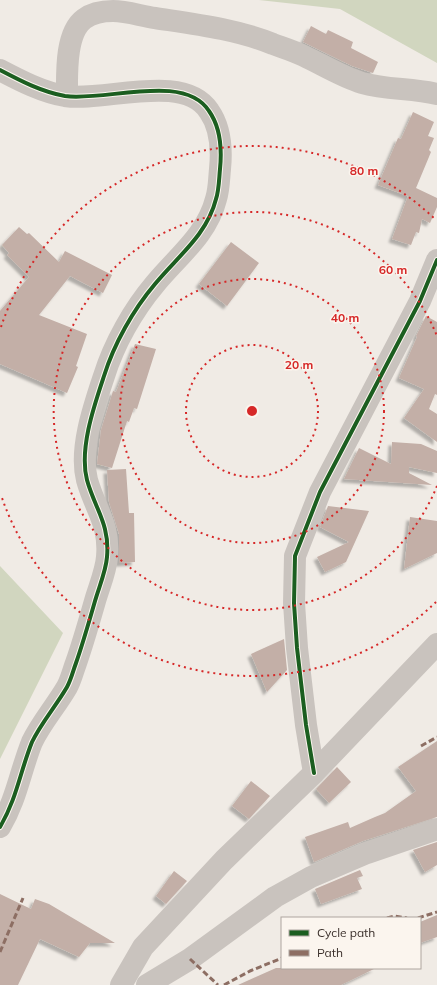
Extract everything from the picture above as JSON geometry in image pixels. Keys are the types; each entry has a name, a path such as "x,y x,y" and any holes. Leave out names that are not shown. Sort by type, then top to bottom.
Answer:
{"street":[{"path":"67,96 67,70 72,38 75,29 85,18 94,14 113,11 186,22 239,33 303,55 339,74 362,83 387,87 419,89 437,94"},
{"path":"0,70 34,87 67,96 108,95 162,90 177,91 195,96 209,109 219,130 221,158 216,200 206,224 184,254 155,284 136,310 114,350 104,376 86,445 84,464 87,481 103,518 107,536 107,558 87,631 69,684 33,741 17,793 9,812 0,827"},
{"path":"314,773 301,689 294,603 295,556 320,492 420,301 437,260"},
{"path":"121,985 143,947 224,860 314,773 437,644"},
{"path":"147,985 190,959 275,897 311,876 367,853 437,830"}],"green space":[{"path":"259,0 437,0 437,63 340,9"},
{"path":"0,566 63,633 0,759"}],"building":[{"path":"311,26 326,34 328,30 353,42 351,48 378,62 373,73 352,66 303,42"},
{"path":"413,112 434,122 428,136 434,138 429,150 431,152 416,188 437,198 437,207 430,223 422,219 419,233 416,232 411,245 392,239 408,196 378,185 398,138 401,139"},
{"path":"19,227 27,234 29,233 59,262 65,251 112,275 103,293 70,276 39,315 87,334 76,366 78,367 67,393 0,364 0,311 29,277 7,255 9,253 2,245"},
{"path":"231,242 259,263 227,306 199,284"},
{"path":"426,316 437,322 437,395 435,394 429,409 437,414 437,442 404,418 424,389 399,378"},
{"path":"135,344 156,349 137,409 134,408 129,422 127,421 112,468 97,464 101,430 113,391 116,392"},
{"path":"392,442 421,444 437,451 437,473 409,467 409,473 432,485 344,479 359,448 391,464"},
{"path":"126,469 129,513 134,513 135,562 119,563 119,534 109,502 107,470"},
{"path":"328,506 369,511 346,562 325,572 317,557 349,542 320,527"},
{"path":"410,517 437,521 437,553 404,569"},
{"path":"284,639 287,670 267,692 251,654"},
{"path":"437,741 437,817 363,841 314,862 305,837 348,822 350,828 385,813 416,791 398,767"},
{"path":"337,767 351,782 329,803 316,789"},
{"path":"251,781 270,796 249,819 232,806"},
{"path":"437,842 437,865 425,872 413,850"},
{"path":"360,870 363,876 357,878 362,889 321,904 315,889"},
{"path":"174,871 187,881 166,904 156,896"},
{"path":"0,894 31,909 35,899 49,904 115,943 90,943 79,957 40,939 18,985 0,985"},
{"path":"437,915 437,937 421,943 421,922"},
{"path":"276,968 374,969 341,985 238,985"}],"marked path":[{"path":"421,746 437,737"},
{"path":"0,952 23,898"},
{"path":"421,917 437,912"},
{"path":"391,917 401,917"},
{"path":"224,985 250,971 281,958"},
{"path":"190,959 218,985"}],"cycle path":[{"path":"0,70 40,89 65,96 82,97 143,91 182,93 197,99 209,111 216,124 220,139 221,154 217,196 206,224 199,235 139,305 113,352 100,388 86,441 85,468 90,490 101,517 106,535 107,557 105,568 84,640 70,681 32,742 10,806 0,827"},
{"path":"314,773 306,725 297,648 294,603 295,556 320,492 420,301 437,260"}]}
